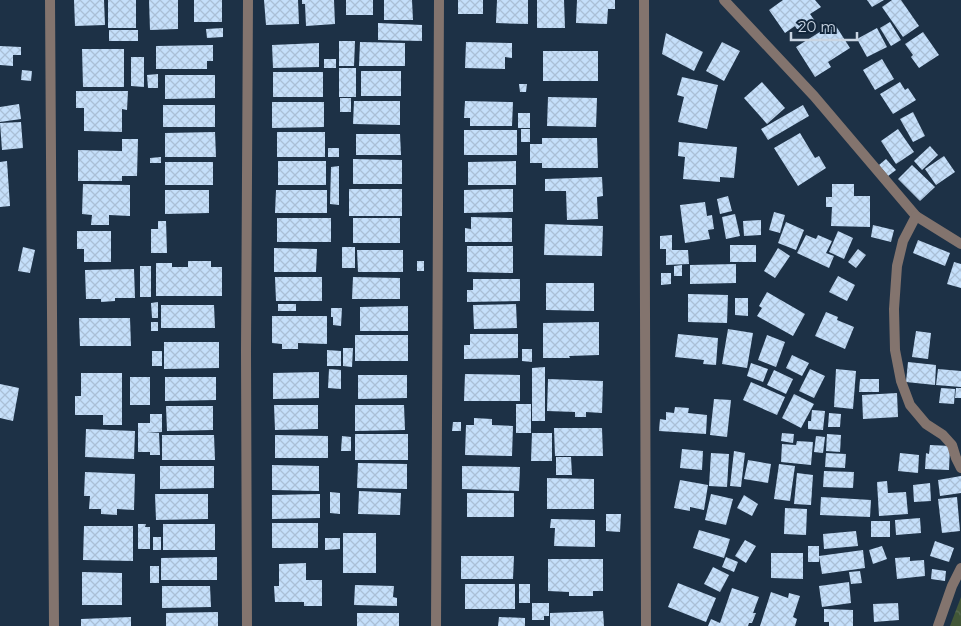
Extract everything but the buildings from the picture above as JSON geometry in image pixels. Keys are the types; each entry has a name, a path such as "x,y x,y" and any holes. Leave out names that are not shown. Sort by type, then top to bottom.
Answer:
{"street":[{"path":"50,0 54,626"},
{"path":"247,626 248,0"},
{"path":"436,626 439,0"},
{"path":"644,0 646,626"},
{"path":"724,0 814,96 916,216 961,244"},
{"path":"916,216 903,241 897,266 894,308 895,350 901,381 910,405 926,424 943,435 952,445 961,468"},
{"path":"938,626 952,586 961,568"}],"green space":[{"path":"961,597 961,626 950,626"}]}
